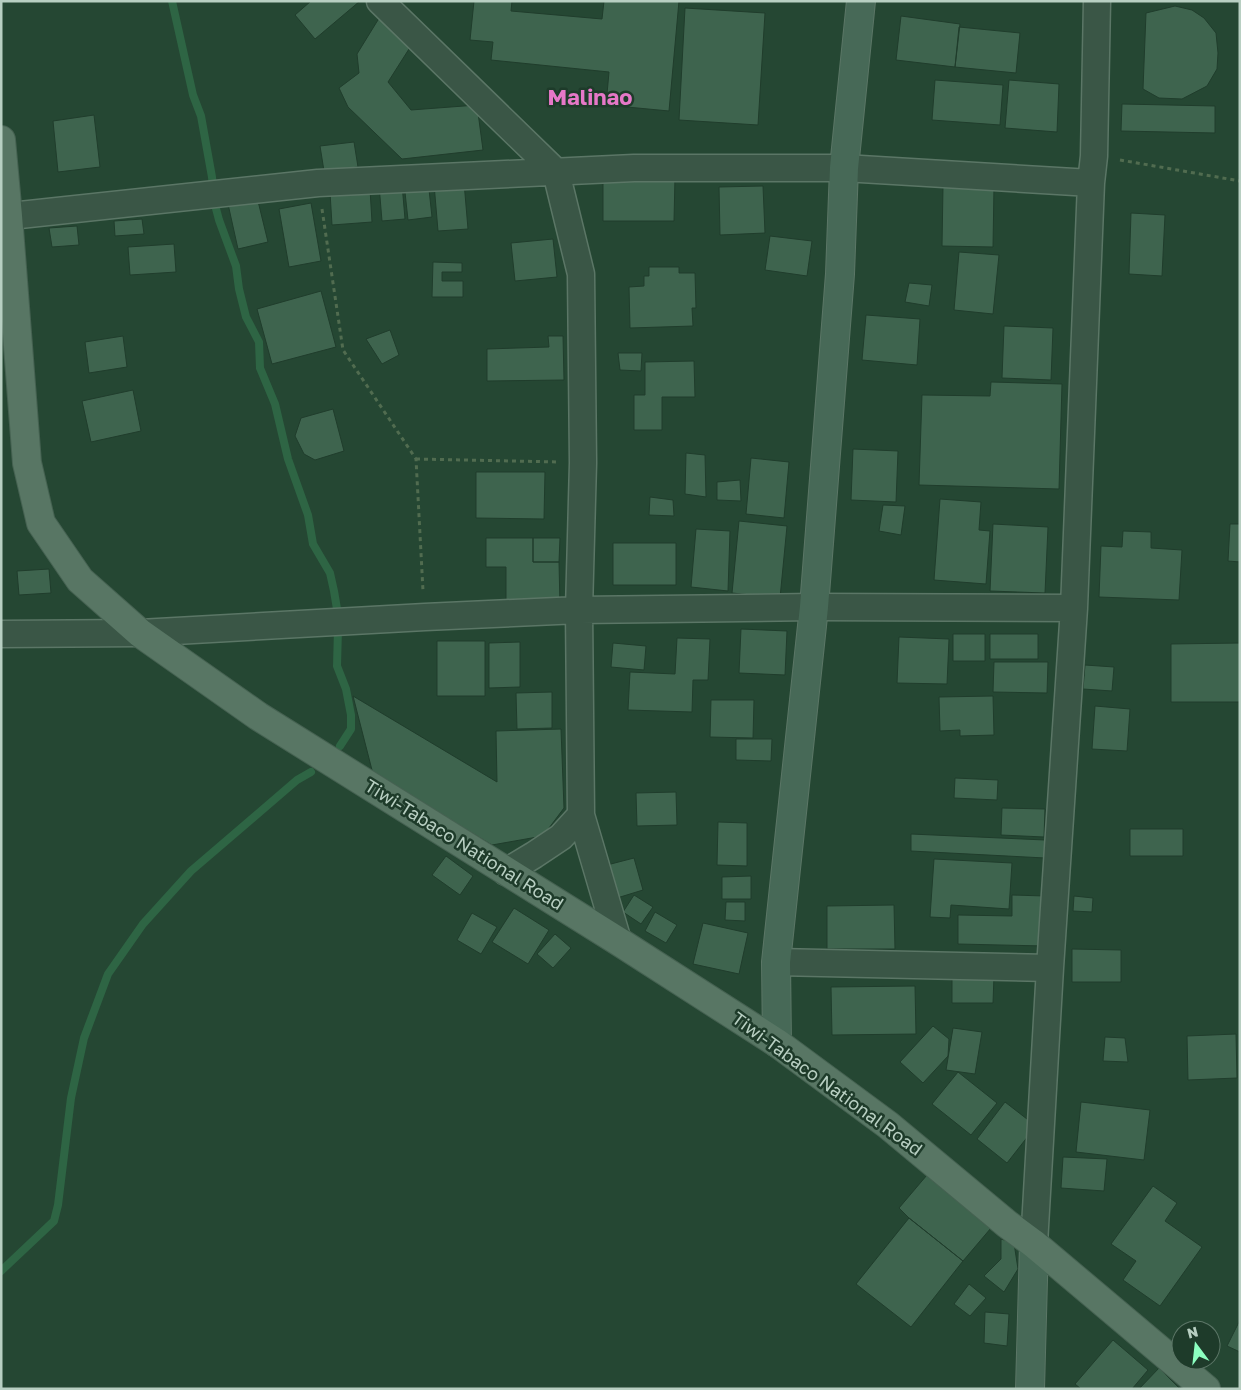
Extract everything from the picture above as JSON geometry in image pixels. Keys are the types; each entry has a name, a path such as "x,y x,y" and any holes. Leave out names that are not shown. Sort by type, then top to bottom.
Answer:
{"main road":[{"name":"Tiwi-Tabaco National Road","path":"1,140 5,217 27,463 41,523 80,580 140,633 258,716 618,941 777,1043 888,1125 1007,1224 1034,1244 1206,1389"}],"street":[{"path":"380,1 556,172 581,274 583,463 578,610 581,814 618,941"},
{"path":"777,1043 776,962 814,607 840,274 844,168 861,1"},
{"path":"1030,1389 1034,1244 1074,608 1094,156 1096,1"},
{"path":"5,217 318,183 634,168 844,168 1092,183"},
{"path":"1,634 140,633 425,616 578,610 814,607 1074,608"},
{"path":"506,872 561,837 581,814"},
{"path":"776,962 1050,968"}],"path":[{"path":"1094,156 1240,181"},
{"path":"318,183 344,350 416,458 425,616"},
{"path":"416,458 583,463"}],"building":[{"path":"311,1 360,1 315,39 295,15"},
{"path":"474,1 512,1 511,11 602,19 604,1 679,1 669,111 606,105 609,72 491,60 493,42 470,40"},
{"path":"1175,6 1192,10 1204,18 1216,33 1217,69 1207,86 1182,99 1159,98 1143,89 1146,13"},
{"path":"685,8 765,13 758,125 679,120"},
{"path":"381,15 416,38 388,82 411,110 477,105 483,150 402,159 348,107 339,88 359,73 357,54"},
{"path":"901,16 960,24 955,67 896,60"},
{"path":"959,27 1020,33 1016,73 955,67"},
{"path":"935,80 1003,85 1000,125 932,120"},
{"path":"1009,80 1059,84 1057,132 1005,128"},
{"path":"1122,104 1215,106 1215,133 1121,131"},
{"path":"94,115 100,167 58,172 53,121"},
{"path":"354,142 358,167 324,171 320,146"},
{"path":"603,177 675,177 674,221 603,221"},
{"path":"428,180 432,217 408,220 404,183"},
{"path":"464,182 468,229 438,231 434,184"},
{"path":"402,184 405,219 382,221 379,185"},
{"path":"763,186 765,233 720,235 719,187"},
{"path":"943,186 994,187 993,247 942,246"},
{"path":"370,189 372,222 332,225 330,192"},
{"path":"257,197 268,242 238,249 228,204"},
{"path":"311,203 321,261 289,267 279,209"},
{"path":"1131,213 1165,215 1162,276 1129,274"},
{"path":"142,219 144,234 115,236 114,221"},
{"path":"77,226 79,245 52,247 49,228"},
{"path":"770,236 812,241 807,276 765,270"},
{"path":"553,239 557,277 515,281 511,243"},
{"path":"174,244 176,272 130,275 128,247"},
{"path":"959,252 999,255 993,314 954,310"},
{"path":"433,262 462,263 462,272 442,272 442,281 463,281 463,297 432,297"},
{"path":"649,267 679,267 679,273 695,273 696,308 692,308 693,326 630,328 629,287 644,286 644,276 649,276"},
{"path":"909,283 932,285 929,306 905,302"},
{"path":"321,291 336,347 272,364 257,309"},
{"path":"866,315 920,319 917,365 862,360"},
{"path":"1004,326 1053,328 1051,380 1002,378"},
{"path":"390,330 399,355 382,364 366,339"},
{"path":"123,336 127,367 89,373 85,342"},
{"path":"548,336 563,336 564,380 487,381 487,349 549,347"},
{"path":"618,353 642,353 641,371 620,370"},
{"path":"694,361 695,397 662,397 662,430 634,430 634,395 645,395 645,362"},
{"path":"991,382 1062,384 1059,489 919,485 922,395 990,396"},
{"path":"133,390 141,431 91,442 82,401"},
{"path":"333,409 344,451 315,460 304,454 295,436 301,418"},
{"path":"853,449 898,451 896,502 851,500"},
{"path":"686,453 705,455 706,497 685,494"},
{"path":"751,458 789,462 784,518 746,514"},
{"path":"476,472 545,472 544,519 476,518"},
{"path":"740,480 741,501 717,500 717,482"},
{"path":"650,497 673,500 674,516 649,515"},
{"path":"940,499 981,502 979,530 990,531 986,584 934,580"},
{"path":"883,505 905,506 901,535 879,531"},
{"path":"739,521 787,526 780,598 732,593"},
{"path":"993,524 1048,527 1045,593 990,591"},
{"path":"1230,524 1240,524 1240,562 1228,561"},
{"path":"696,529 730,531 728,591 691,587"},
{"path":"1123,531 1151,532 1151,548 1182,550 1179,600 1099,597 1101,546 1122,547"},
{"path":"486,538 533,538 533,562 559,562 560,606 506,606 506,567 486,567"},
{"path":"533,538 560,538 559,562 533,562"},
{"path":"613,543 676,543 676,585 613,585"},
{"path":"49,569 51,593 19,595 17,571"},
{"path":"741,629 787,631 785,675 739,673"},
{"path":"953,634 985,634 985,661 953,661"},
{"path":"990,634 1038,634 1038,659 990,659"},
{"path":"899,637 949,639 947,684 897,683"},
{"path":"677,638 710,639 708,680 693,680 692,712 628,710 630,672 675,674"},
{"path":"437,641 485,641 485,696 437,696"},
{"path":"520,642 520,687 489,688 489,643"},
{"path":"613,643 646,646 644,670 611,667"},
{"path":"1240,643 1240,702 1171,702 1171,644"},
{"path":"994,662 1048,662 1047,693 993,692"},
{"path":"1085,665 1114,667 1112,691 1083,689"},
{"path":"552,692 552,728 517,729 516,693"},
{"path":"353,696 497,782 496,731 561,729 564,808 543,836 492,845 373,774"},
{"path":"993,696 994,735 960,736 960,730 940,731 939,697"},
{"path":"711,700 754,700 753,738 710,737"},
{"path":"1095,706 1130,709 1127,751 1092,749"},
{"path":"736,739 772,739 771,761 736,760"},
{"path":"955,778 998,780 997,800 954,798"},
{"path":"676,792 677,825 637,826 636,793"},
{"path":"1002,808 1045,809 1044,837 1001,835"},
{"path":"718,822 747,823 747,866 717,865"},
{"path":"1130,829 1183,829 1183,856 1130,856"},
{"path":"911,834 1045,840 1045,858 911,851"},
{"path":"446,856 473,876 460,895 432,875"},
{"path":"634,858 643,890 617,898 607,865"},
{"path":"934,859 1012,863 1009,909 951,905 950,918 930,917"},
{"path":"751,876 751,899 722,899 722,877"},
{"path":"634,895 653,907 641,924 623,912"},
{"path":"1012,895 1045,896 1044,946 958,944 958,915 1012,916"},
{"path":"1074,896 1093,898 1092,912 1073,911"},
{"path":"726,902 745,902 745,921 725,920"},
{"path":"894,905 895,949 827,949 827,906"},
{"path":"514,908 549,930 528,964 492,942"},
{"path":"655,912 677,925 666,943 645,931"},
{"path":"472,913 497,927 481,954 457,940"},
{"path":"703,923 748,933 739,974 693,964"},
{"path":"555,934 571,948 553,968 537,954"},
{"path":"1072,949 1121,950 1121,982 1072,982"},
{"path":"952,976 994,976 993,1003 952,1003"},
{"path":"915,986 916,1034 832,1035 831,987"},
{"path":"933,1026 949,1039 948,1056 923,1083 900,1062"},
{"path":"953,1028 982,1032 975,1074 946,1070"},
{"path":"1236,1034 1237,1078 1188,1080 1187,1036"},
{"path":"1105,1037 1125,1038 1128,1062 1103,1061"},
{"path":"958,1072 997,1103 971,1135 932,1104"},
{"path":"1005,1102 1036,1126 1007,1163 977,1139"},
{"path":"1081,1102 1150,1110 1144,1160 1076,1152"},
{"path":"1063,1157 1107,1159 1104,1191 1061,1188"},
{"path":"927,1175 991,1228 963,1261 899,1208"},
{"path":"1153,1186 1177,1203 1165,1221 1202,1247 1160,1306 1123,1280 1136,1261 1111,1244"},
{"path":"909,1218 963,1261 911,1327 856,1284"},
{"path":"1001,1239 1014,1243 1018,1269 1004,1292 984,1276 1001,1259"},
{"path":"969,1284 986,1298 970,1316 954,1304"},
{"path":"985,1312 1009,1314 1007,1346 984,1343"},
{"path":"1240,1320 1240,1352 1227,1346"},
{"path":"1113,1340 1148,1370 1132,1389 1081,1389 1075,1384"},
{"path":"1159,1368 1180,1389 1139,1389"}],"waterway":[{"path":"172,1 193,95 201,116 212,177 214,201 219,220 236,266 246,317 259,342 260,368 275,404 288,459 308,515 313,544 330,573 337,609 337,666 346,689 351,715 351,729 340,746"},
{"path":"1,1271 54,1221 58,1205 71,1098 84,1038 108,974 143,924 191,871 297,780 311,772"}],"district":[{"name":"Malinao","path":"590,97"}]}
